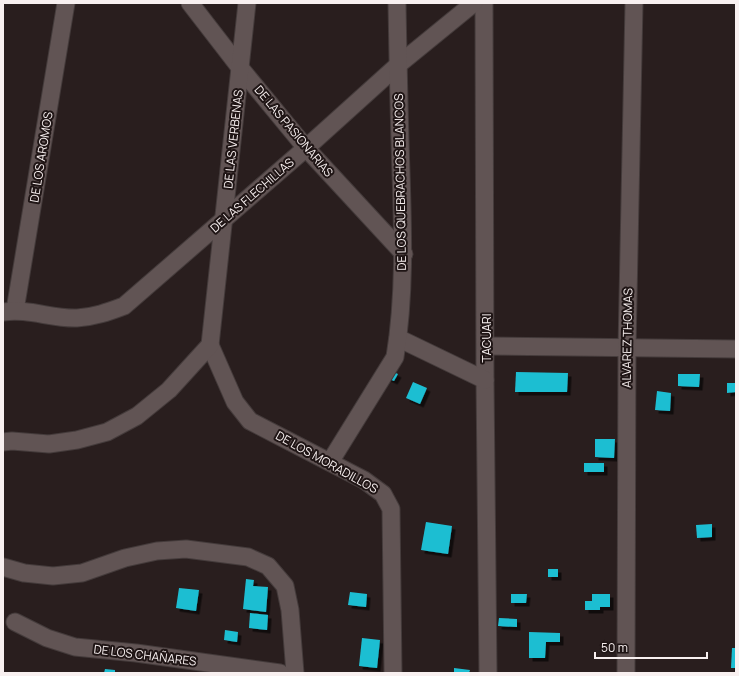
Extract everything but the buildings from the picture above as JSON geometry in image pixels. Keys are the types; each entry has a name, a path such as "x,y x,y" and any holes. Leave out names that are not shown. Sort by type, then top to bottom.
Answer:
{"street":[{"name":"DE LOS AROMOS","path":"9,311 66,3"},
{"name":"DE LAS PASIONARIAS","path":"190,3 241,69 306,148 404,254"},
{"name":"DE LAS VERBENAS","path":"210,345 247,3"},
{"name":"DE LOS QUEBRACHOS BLANCOS","path":"330,462 395,357 398,338 404,254 398,65 398,3"},
{"name":"DE LAS FLECHILLAS","path":"9,311 75,318 99,316 124,306 306,148 398,65 474,3"},
{"name":"TACUARI","path":"484,3 485,380 488,673"},
{"name":"ALVAREZ THOMAS","path":"626,673 627,348 634,3"},
{"path":"398,338 485,380"},
{"path":"3,442 12,441 49,444 77,440 107,432 138,416 169,390 210,345"},
{"name":"DE LOS MORADILLOS","path":"210,345 235,402 250,421 364,480 383,494 391,509 393,673"},
{"path":"486,346 736,349"},
{"path":"3,567 24,573 53,576 82,573 125,558 157,551 186,549 248,557 268,566 285,586 290,610 295,673"},
{"name":"DE LOS CHAÑARES","path":"15,622 47,638 75,647 136,653 280,673"}]}
